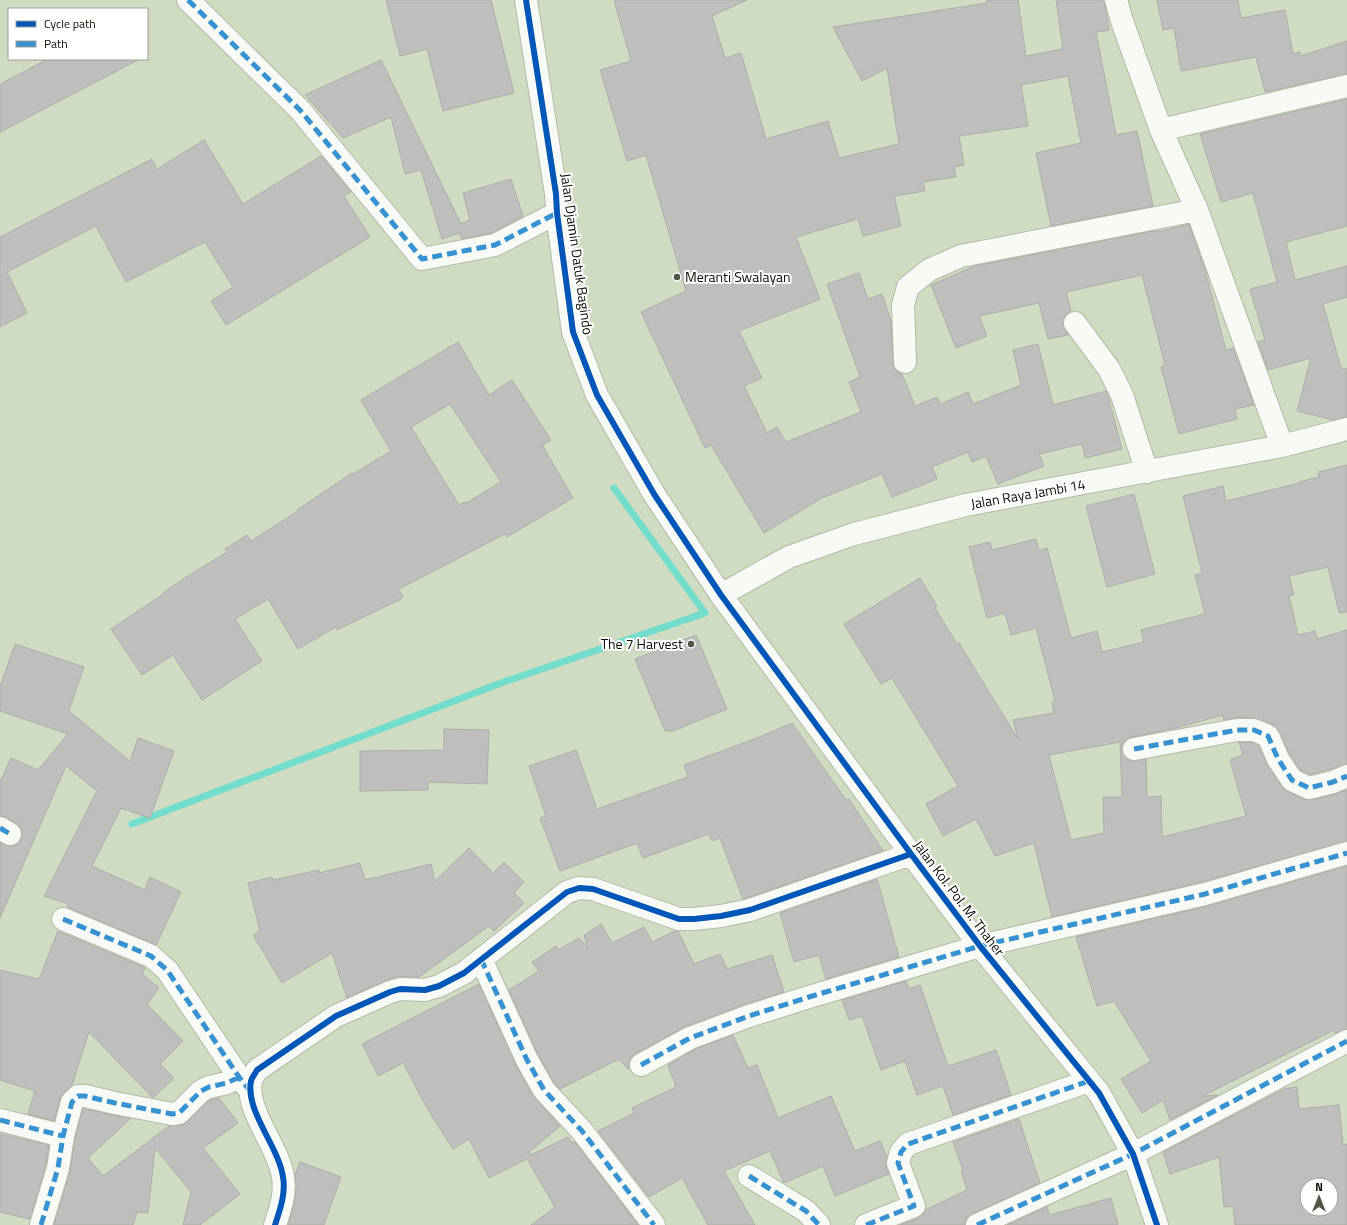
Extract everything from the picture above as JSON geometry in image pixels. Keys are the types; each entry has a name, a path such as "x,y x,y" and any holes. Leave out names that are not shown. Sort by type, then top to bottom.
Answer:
{"street":[{"path":"188,0 300,110 422,259 495,245 557,213"},
{"name":"Jalan Djamin Datuk Bagindo","path":"526,0 556,194 557,213 573,332 597,395 654,494 721,595"},
{"path":"1116,0 1123,24 1161,130 1197,210 1282,446"},
{"path":"1161,130 1347,86"},
{"path":"905,362 903,305 908,287 929,270 961,256 1197,210"},
{"path":"1075,323 1109,369 1122,395 1147,472"},
{"name":"Jalan Raya Jambi 14","path":"721,595 789,557 854,534 966,505 1282,446 1347,429"},
{"name":"Jalan Kol. Pol. M. Thaher","path":"721,595 910,854 980,946 1099,1094 1133,1154 1157,1225"},
{"path":"1134,749 1238,730 1254,730 1268,736 1278,759 1292,780 1309,788 1332,782 1347,776"},
{"path":"641,1065 690,1038 749,1016 809,997 980,946 1205,894 1347,853"},
{"path":"41,1225 58,1168 63,1136 72,1102 78,1096 85,1096 172,1114 179,1113 201,1091 209,1087 226,1083 244,1084 251,1079 257,1070 336,1016 395,991 409,989 425,990 439,986 464,973 567,892 580,888 593,889 679,918 694,919 721,916 750,910 910,854"},
{"path":"63,918 151,956 167,970 244,1084 280,1165 284,1177 284,1190 275,1225"},
{"path":"481,959 527,1060 544,1090 582,1131 654,1225"},
{"path":"977,1225 1133,1154 1347,1041"},
{"path":"866,1225 914,1206 898,1163 901,1152 908,1144 1089,1081"},
{"path":"0,1120 63,1136"},
{"path":"748,1176 806,1210 819,1225"}],"building":[{"path":"386,0 491,0 514,93 443,111 427,49 400,56"},
{"path":"614,0 747,0 712,16 725,58 741,53 766,139 828,121 839,158 899,144 887,68 862,81 833,27 987,3 987,0 1018,0 1026,56 1063,49 1056,0 1104,0 1109,30 1096,32 1116,135 1137,131 1153,206 1051,226 1036,153 1081,143 1068,76 1021,85 1028,126 959,136 964,165 954,167 956,177 923,182 925,191 894,196 901,226 863,236 858,219 796,237 820,299 739,331 762,378 744,386 767,433 777,427 786,442 861,412 849,382 860,377 827,284 859,273 868,299 882,294 891,321 893,363 895,369 902,374 915,406 937,397 941,404 968,392 973,404 1021,385 1013,350 1038,344 1053,405 1106,391 1122,449 1085,458 1082,444 1039,454 1044,466 998,484 986,456 972,462 968,452 932,467 937,479 892,497 882,474 822,498 764,533 711,445 705,448 641,312 686,291 646,155 627,161 600,70 631,61"},
{"path":"1157,0 1238,0 1241,18 1285,10 1293,54 1300,52 1301,56 1347,41 1347,74 1265,92 1256,57 1181,71 1174,28 1163,30"},
{"path":"46,60 138,60 0,132 0,84"},
{"path":"381,60 461,224 470,220 463,193 511,179 523,216 491,233 462,239 460,233 442,239 421,170 405,174 391,117 343,138 305,95"},
{"path":"1347,99 1347,226 1286,242 1295,280 1347,266 1347,297 1323,304 1341,368 1347,369 1347,417 1333,420 1297,411 1311,358 1268,370 1258,342 1265,340 1250,289 1277,282 1253,193 1221,202 1200,134"},
{"path":"204,140 243,204 321,156 351,192 344,196 370,237 226,325 211,301 233,287 205,242 126,282 96,226 7,272 27,313 0,327 0,237 152,159 157,169"},
{"path":"1189,224 1205,270 1226,350 1233,348 1254,405 1235,409 1237,419 1179,434 1161,367 1165,365 1142,275 1066,292 1071,311 1067,313 1063,324 1068,335 1048,339 1039,303 979,316 987,336 956,348 931,285 975,266 1158,230 1158,232"},
{"path":"458,342 489,395 512,380 551,440 542,445 573,498 507,537 505,534 399,589 403,598 337,630 336,627 298,649 268,599 235,619 262,661 202,700 173,655 142,675 111,629 188,576 227,552 225,549 247,535 251,541 298,511 297,510 352,473 353,474 391,451 361,400","holes":["450,404 501,482 466,503 465,502 459,505 411,427"]},
{"path":"1347,465 1347,612 1339,613 1328,567 1289,576 1294,595 1289,596 1298,635 1315,631 1317,639 1347,630 1347,764 1310,775 1300,770 1289,753 1279,731 1273,725 1254,718 1224,720 1223,715 1176,728 1131,737 1122,744 1122,751 1125,757 1130,761 1146,759 1147,797 1161,796 1162,837 1246,816 1230,760 1243,755 1239,742 1251,742 1259,746 1268,766 1282,787 1287,791 1304,799 1312,800 1347,790 1347,841 1202,882 1052,917 1034,843 995,856 976,819 943,836 926,804 958,786 892,678 881,684 844,624 920,578 937,606 935,608 957,644 959,643 1018,739 1013,720 1054,713 1052,702 1055,701 1036,628 1011,635 1005,613 987,618 969,547 990,542 992,550 1036,539 1039,551 1047,548 1071,638 1097,631 1102,652 1144,642 1141,630 1205,614 1195,575 1202,573 1183,496 1223,486 1226,501 1319,477 1318,472","holes":["1120,742 1122,797 1103,797 1104,833 1071,840 1049,755"]},
{"path":"1134,494 1155,574 1107,587 1086,506"},
{"path":"696,635 727,709 673,731 665,731 635,659"},
{"path":"15,644 84,667 69,711 130,761 138,738 174,751 150,818 121,808 92,866 145,890 150,877 181,892 156,945 67,907 68,904 44,896 97,791 66,766 0,918 0,843 9,846 16,845 20,841 22,834 21,828 17,824 6,817 0,816 0,782 11,758 38,770 68,734 0,711 0,687"},
{"path":"792,723 846,800 849,799 883,851 743,899 720,838 712,841 709,834 643,858 637,843 560,871 540,818 546,816 529,766 576,750 597,809 688,777 684,765 757,738"},
{"path":"444,729 489,730 487,784 428,782 428,790 360,791 360,751 444,750"},
{"path":"469,848 493,873 504,862 524,882 514,893 524,903 494,931 489,926 419,977 396,977 347,998 332,953 282,983 253,935 260,931 248,883 272,877 273,880 319,870 319,873 360,863 365,880 431,864 435,881"},
{"path":"1347,866 1347,1029 1335,1033 1332,1029 1332,1031 1203,1096 1218,1095 1170,1120 1163,1100 1142,1113 1121,1079 1151,1061 1114,1001 1097,1006 1076,937 1208,906"},
{"path":"877,879 899,957 826,979 819,955 794,962 780,913"},
{"path":"601,924 612,943 644,927 652,942 678,931 694,964 720,954 727,969 772,955 784,992 745,1004 684,1027 635,1054 630,1059 628,1069 619,1059 560,1089 554,1083 538,1054 509,990 539,971 532,962 556,946 558,950 579,938 588,948 584,935"},
{"path":"58,931 144,967 145,968 142,974 159,988 147,1004 183,1041 160,1064 174,1078 153,1098 89,1032 72,1085 60,1098 54,1121 28,1114 35,1091 0,1080 0,970 39,979"},
{"path":"906,981 909,989 920,985 948,1066 996,1050 1011,1095 953,1115 943,1086 917,1095 905,1061 881,1070 862,1016 849,1020 842,1000"},
{"path":"479,984 516,1065 533,1096 560,1126 529,1152 531,1155 568,1137 572,1143 575,1142 638,1225 531,1225 555,1207 527,1159 489,1178 469,1139 453,1149 427,1108 403,1063 378,1076 362,1044"},
{"path":"733,1035 748,1068 757,1065 778,1118 831,1096 855,1151 880,1141 887,1157 886,1167 889,1174 835,1196 823,1166 784,1183 770,1151 724,1171 755,1225 708,1225 682,1178 649,1197 598,1131 634,1113 632,1108 676,1087 668,1065 695,1049"},
{"path":"1297,1087 1299,1109 1339,1105 1343,1145 1347,1144 1347,1225 1235,1225 1233,1206 1224,1207 1219,1157 1170,1174 1163,1152 1284,1089"},
{"path":"219,1098 238,1123 203,1148 240,1194 200,1225 183,1225 191,1192 155,1148 148,1213 137,1212 133,1225 54,1225 70,1172 75,1139 83,1108 130,1119 88,1158 103,1176 169,1126 181,1125 187,1122 208,1101"},
{"path":"1019,1119 1040,1183 972,1214 967,1218 965,1225 900,1225 919,1218 925,1210 967,1190 961,1170 963,1170 953,1142"},
{"path":"0,1134 49,1145 46,1165 30,1219 0,1212"},
{"path":"300,1162 341,1177 324,1225 288,1225 294,1204 296,1189 295,1175"},
{"path":"1111,1198 1118,1225 1007,1225 1047,1207 1050,1215"}],"waterway":[{"path":"132,824 501,683 705,613 614,488"}],"marked path":[{"path":"188,0 300,110 422,259 495,245 557,213"},
{"path":"1134,749 1237,730 1254,730 1268,736 1278,759 1292,780 1309,788 1333,782 1347,776"},
{"path":"0,828 10,834"},
{"path":"641,1065 690,1038 749,1016 809,997 980,946 1205,894 1347,853"},
{"path":"63,919 151,956 167,970 250,1091"},
{"path":"481,959 527,1060 544,1090 582,1131 654,1225"},
{"path":"977,1225 1133,1154 1347,1041"},
{"path":"41,1225 58,1168 63,1136 72,1102 78,1096 85,1096 172,1114 179,1113 201,1091 209,1087 227,1083 239,1077"},
{"path":"866,1225 914,1206 898,1163 901,1152 908,1144 1089,1081"},
{"path":"0,1120 63,1136"},
{"path":"749,1176 806,1211 819,1225"}],"cycle path":[{"path":"526,0 556,194 557,213 573,332 597,395 654,494 721,595 980,946 1099,1093 1133,1154 1157,1225"},
{"path":"275,1225 281,1207 284,1183 280,1165 257,1117 250,1093 251,1081 257,1070 336,1016 390,992 400,989 425,990 439,986 464,973 567,892 579,888 593,889 679,919 694,919 721,916 750,910 911,854"}],"place":[{"name":"Meranti Swalayan","path":"677,277"},
{"name":"The 7 Harvest","path":"691,644"}]}
